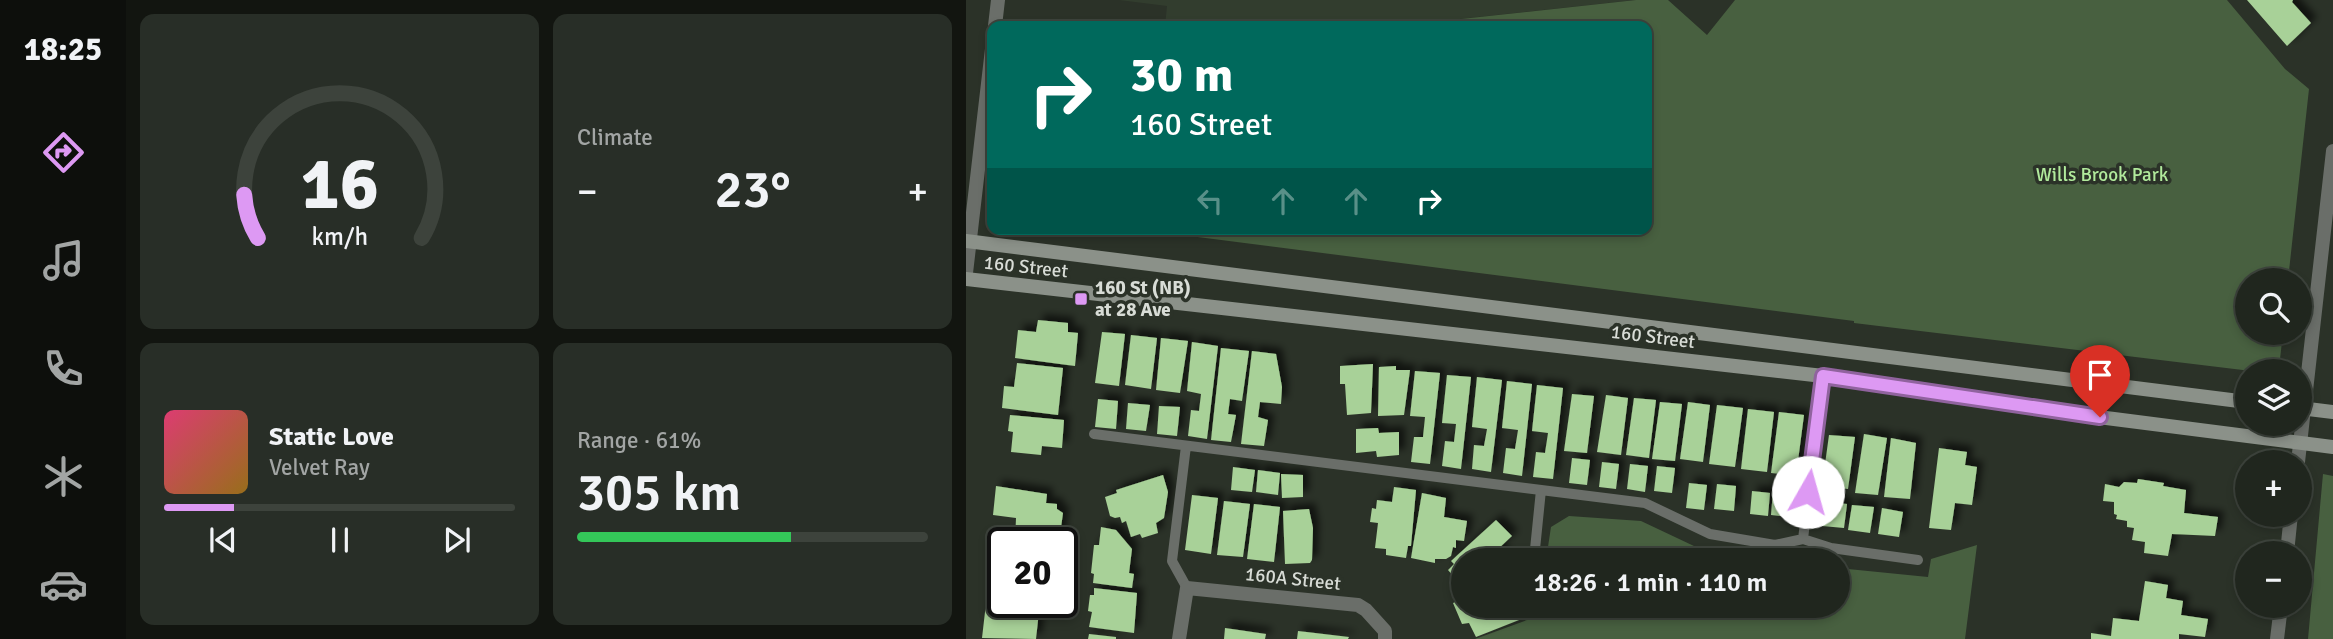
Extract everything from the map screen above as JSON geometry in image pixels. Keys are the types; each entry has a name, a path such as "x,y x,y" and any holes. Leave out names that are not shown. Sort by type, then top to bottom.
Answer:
{"main road":[{"name":"160 Street","path":"968,242 2235,400"},
{"name":"160 Street","path":"966,279 1823,376 2333,447"},
{"path":"2312,409 2333,412"}],"street":[{"path":"996,21 998,0"},
{"path":"966,273 987,89"},
{"path":"2309,359 2330,197 2333,151"},
{"path":"2299,450 2300,436"},
{"path":"1180,639 1187,588"},
{"name":"160A Street","path":"1187,588 1358,605 1366,610 1385,635"},
{"path":"2277,639 2280,618"}],"lane":[{"path":"1802,539 1823,376"},
{"path":"1094,434 1645,503 1710,534 1775,545 1802,539 1831,548 1918,560"},
{"path":"1186,446 1172,561 1187,588"},
{"path":"1535,548 1541,490"}],"shaded area":[{"path":"1119,0 1635,0 1442,21 1166,21 1167,6"}],"green space":[{"name":"Wills Brook Park","path":"1636,0 1668,0 1707,35 1735,0 2227,0 2285,69 2309,89 2289,268 2235,268 2235,345 2282,345 2280,359 2235,359 2235,369 1854,323 1182,235 1652,235 1652,21 1442,21"},
{"path":"2323,474 2333,476 2333,639 2308,639"},
{"path":"1569,516 1641,521 1698,548 1548,548 1551,527"},
{"path":"1977,545 1965,639 1475,639 1533,618 1850,618 1850,569 1928,577 1931,559"}],"building":[{"path":"2247,0 2293,0 2311,23 2287,46"},
{"path":"1038,320 1068,323 1068,332 1078,333 1075,366 1015,358 1018,330 1036,332"},
{"path":"1102,332 1125,334 1119,386 1095,383"},
{"path":"1131,335 1157,338 1151,389 1125,385"},
{"path":"1161,338 1188,341 1180,393 1156,390"},
{"path":"1192,342 1218,346 1207,439 1188,436 1191,410 1199,411 1201,394 1187,391"},
{"path":"1221,348 1249,351 1242,401 1230,399 1228,414 1236,415 1231,442 1211,440"},
{"path":"1252,351 1276,354 1282,387 1281,404 1260,402 1258,417 1268,420 1264,446 1241,444"},
{"path":"1017,363 1063,368 1058,415 1002,408 1004,386 1014,387"},
{"path":"1373,364 1371,413 1347,415 1345,384 1340,384 1340,366"},
{"path":"1396,366 1396,370 1410,370 1404,415 1378,416 1379,367"},
{"path":"1415,371 1440,373 1430,464 1411,462 1414,437 1423,437 1425,417 1410,416"},
{"path":"1447,375 1471,377 1461,469 1442,466 1445,441 1454,442 1456,424 1442,423"},
{"path":"1477,377 1502,380 1491,472 1472,469 1474,445 1484,446 1487,429 1472,427"},
{"path":"1507,381 1532,384 1522,476 1503,473 1506,448 1515,449 1518,430 1502,428"},
{"path":"1537,385 1563,388 1553,479 1533,477 1536,452 1545,453 1548,433 1532,431"},
{"path":"1572,394 1594,396 1587,453 1564,451"},
{"path":"1606,395 1628,398 1621,455 1597,452"},
{"path":"1634,398 1656,400 1649,458 1626,455"},
{"path":"1098,399 1118,401 1116,429 1095,427"},
{"path":"1660,402 1682,404 1675,461 1652,459"},
{"path":"1688,402 1710,405 1703,462 1680,459"},
{"path":"1128,403 1150,405 1146,431 1126,429"},
{"path":"1717,405 1743,408 1735,467 1709,464"},
{"path":"1159,406 1180,407 1177,436 1157,434"},
{"path":"1748,409 1774,412 1767,472 1741,469"},
{"path":"1779,412 1804,415 1796,476 1771,473"},
{"path":"1010,415 1064,420 1062,448 1042,446 1041,455 1011,452 1013,432 1008,431"},
{"path":"1378,428 1379,433 1399,432 1399,455 1377,457 1376,451 1356,453 1356,429"},
{"path":"1864,434 1887,438 1878,495 1855,493"},
{"path":"1829,435 1855,437 1848,489 1822,486"},
{"path":"1891,438 1916,443 1910,499 1884,497"},
{"path":"1939,448 1967,452 1965,465 1977,467 1972,505 1955,503 1951,530 1929,528"},
{"path":"1572,458 1590,460 1587,485 1569,483"},
{"path":"1602,462 1619,464 1616,489 1599,487"},
{"path":"1630,464 1648,466 1645,492 1627,489"},
{"path":"1657,466 1675,468 1672,493 1654,491"},
{"path":"1233,467 1255,470 1252,492 1231,490"},
{"path":"1258,470 1280,473 1278,495 1256,492"},
{"path":"1281,474 1303,475 1303,497 1282,498"},
{"path":"1163,475 1168,492 1164,518 1156,523 1158,533 1142,538 1140,534 1131,537 1126,521 1122,523 1120,517 1110,516 1105,497 1117,493 1116,490"},
{"path":"2138,479 2186,490 2184,513 2218,517 2215,536 2172,534 2168,556 2144,553 2145,542 2132,540 2134,528 2127,527 2127,521 2116,519 2114,502 2103,501 2105,484 2119,487 2124,482 2137,483"},
{"path":"1689,483 1707,485 1704,510 1686,508"},
{"path":"1717,484 1736,486 1734,511 1714,509"},
{"path":"996,486 1047,494 1046,503 1057,504 1057,509 1063,513 1061,527 1016,527 1016,518 993,515"},
{"path":"1394,487 1416,490 1411,546 1408,546 1406,558 1386,555 1386,549 1375,548 1378,523 1370,522 1372,508 1376,509 1377,500 1392,502"},
{"path":"1752,491 1770,493 1768,516 1750,514"},
{"path":"1773,491 1791,493 1789,517 1771,515"},
{"path":"1422,493 1446,498 1444,517 1467,521 1464,541 1456,540 1456,548 1451,548 1451,556 1435,559 1435,563 1411,558"},
{"path":"1192,495 1218,498 1211,554 1185,550"},
{"path":"1224,501 1250,504 1243,557 1217,555"},
{"path":"1826,502 1847,504 1844,528 1822,526"},
{"path":"1254,504 1280,507 1274,562 1247,559"},
{"path":"1852,505 1874,507 1870,533 1848,530"},
{"path":"1882,508 1903,512 1899,537 1878,534"},
{"path":"1309,509 1313,528 1312,560 1310,563 1285,564 1283,511"},
{"path":"1496,520 1512,536 1499,548 1465,548"},
{"path":"1101,527 1116,530 1132,549 1129,573 1134,574 1132,588 1093,583 1094,574 1091,573 1094,545 1099,545"},
{"path":"2145,581 2168,585 2166,598 2183,601 2181,615 2208,619 2205,637 2179,634 2179,639 2091,639 2091,633 2111,636 2113,618 2139,621"},
{"path":"1094,588 1137,593 1134,633 1089,627 1092,612 1088,611 1090,595 1094,595"},
{"path":"987,595 987,618 1038,618 1036,639 982,638"},
{"path":"1459,618 1519,620 1476,637 1469,623 1462,624"},
{"path":"1225,628 1266,634 1265,639 1224,639"},
{"path":"1298,631 1349,637 1297,639"},
{"path":"1089,634 1116,637 1116,639 1088,639"}],"place":[{"name":"160 St (NB) at 28 Ave","path":"1081,299"}],"route":[{"path":"1808,492 1823,376 2100,417"}]}
